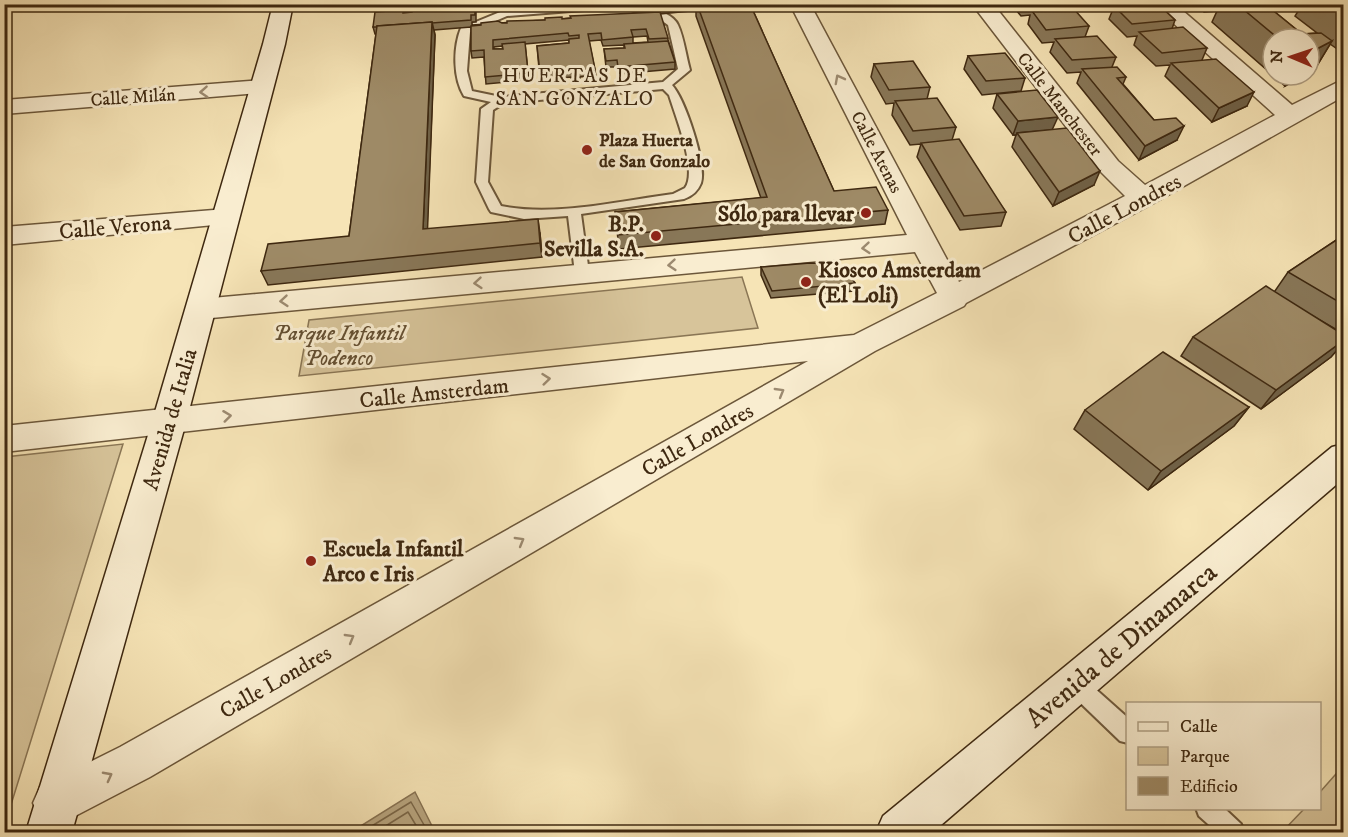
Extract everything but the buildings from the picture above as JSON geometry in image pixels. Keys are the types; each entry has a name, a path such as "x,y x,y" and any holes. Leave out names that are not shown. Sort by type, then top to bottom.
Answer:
{"street":[{"name":"Avenida de Italia","path":"53,818 201,309 262,87 282,4"},
{"name":"Calle Atenas","path":"800,4 954,299"},
{"name":"Calle Manchester","path":"982,4 1109,165 1143,198"},
{"path":"1162,4 1290,116"},
{"name":"Calle Londres","path":"53,818 135,762 864,343 954,299 1143,198 1344,86"},
{"name":"Calle Milán","path":"4,107 262,87"},
{"name":"Calle Verona","path":"4,236 226,217"},
{"path":"201,309 924,242"},
{"name":"Calle Amsterdam","path":"4,440 864,343"},
{"name":"Avenida de Dinamarca","path":"899,832 1344,457"}],"lane":[{"path":"623,4 665,18 673,24 684,70 666,85 501,100 468,94 462,83 462,46 465,30 472,29 504,9 623,4"},
{"path":"501,100 487,109 482,182 496,209 524,215 574,211 673,198 684,195 692,188 696,173 674,94 666,85"},
{"path":"574,211 582,273"},
{"path":"1075,684 1126,731"},
{"path":"1209,810 1233,832"}],"green space":[{"name":"Parque Infantil Podenco","path":"742,277 758,328 299,376 309,320"},
{"path":"123,444 5,824 5,457"},
{"path":"1343,766 1343,832 1282,832 1303,810 1321,810 1321,791"}],"water":[{"path":"415,792 435,832 351,832"}],"place":[{"name":"Plaza Huerta de San Gonzalo","path":"587,150"},
{"name":"Sólo para llevar","path":"866,213"},
{"name":"B.P. Sevilla S.A.","path":"656,236"},
{"name":"Kiosco Amsterdam (El Loli)","path":"806,282"},
{"name":"Escuela Infantil Arco e Iris","path":"311,561"}],"district":[{"name":"HUERTAS DE SAN GONZALO","path":"575,86"}]}
